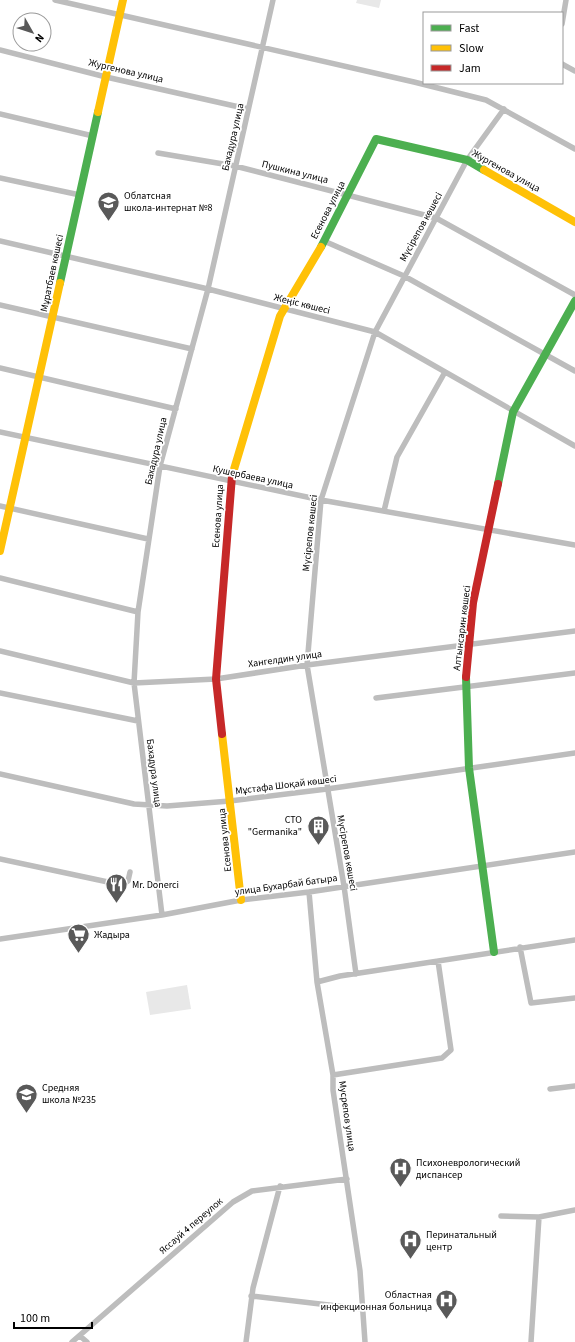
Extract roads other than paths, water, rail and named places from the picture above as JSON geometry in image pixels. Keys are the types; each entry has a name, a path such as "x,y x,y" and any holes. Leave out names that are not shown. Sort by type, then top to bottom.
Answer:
{"street":[{"path":"55,0 262,47 479,99 504,109 575,149"},
{"name":"Мұратбаев көшесі","path":"0,551 124,0"},
{"name":"Бахадура улица","path":"162,915 134,683 138,612 160,466 208,289 273,0"},
{"path":"563,18 566,0"},
{"name":"Жургенова улица","path":"0,50 106,77 248,109"},
{"path":"563,65 575,71"},
{"name":"Мүсірепов көшесі","path":"356,974 344,886 307,665 321,500 374,332 467,160 504,109"},
{"path":"0,114 93,136"},
{"name":"Жургенова улица","path":"376,139 467,160 575,222"},
{"name":"Есенова улица","path":"241,900 216,679 230,481 280,316 324,240 376,139"},
{"name":"Пушкина улица","path":"158,152 235,166 436,218 575,295"},
{"path":"0,178 80,195"},
{"path":"324,240 404,276 575,371"},
{"name":"Жеңіс көшесі","path":"0,241 208,289 374,332 575,446"},
{"name":"Алтынсарин көшесі","path":"494,952 469,768 465,687 473,603 514,412 575,301"},
{"path":"0,305 192,349"},
{"path":"0,368 176,409"},
{"path":"384,511 397,457 445,372"},
{"name":"Кушербаева улица","path":"0,432 321,500 575,545"},
{"path":"0,506 148,539"},
{"path":"0,578 138,612"},
{"name":"Хангелдин улица","path":"0,651 134,683 216,679 307,665 575,631"},
{"path":"376,698 575,673"},
{"path":"0,693 138,722"},
{"name":"Мұстафа Шоқай көшесі","path":"0,774 134,804 150,806 230,801 327,789 575,753"},
{"name":"улица Бухарбай батыра","path":"0,939 162,915 241,900 309,892 575,852"},
{"path":"0,859 122,885 128,882 130,872"},
{"name":"Мусрепов улица","path":"309,892 317,982 333,1075 333,1090 360,1271 365,1342"},
{"path":"317,982 438,960 575,940"},
{"path":"520,947 531,1003 575,998"},
{"path":"333,1075 442,1058 452,1050 438,960"},
{"path":"550,1089 575,1086"},
{"name":"Яссауй 4 переулок","path":"72,1342 233,1202 252,1191 280,1186 347,1179"},
{"path":"246,1342 252,1296 280,1186"},
{"path":"501,1216 539,1217 575,1210"},
{"path":"531,1342 539,1217"},
{"path":"252,1296 362,1309"},
{"path":"80,1336 87,1342"}],"place":[{"name":"Облатсная школа-интернат №8","path":"108,222"},
{"name":"СТО \"Germanika\"","path":"318,846"},
{"name":"Mr. Donerci","path":"117,904"},
{"name":"Жадыра","path":"78,954"},
{"name":"Средняя школа №235","path":"27,1114"},
{"name":"Психоневрологический диспансер","path":"401,1188"},
{"name":"Перинатальный центр","path":"410,1260"},
{"name":"Областная инфекционная больница","path":"447,1320"}]}
